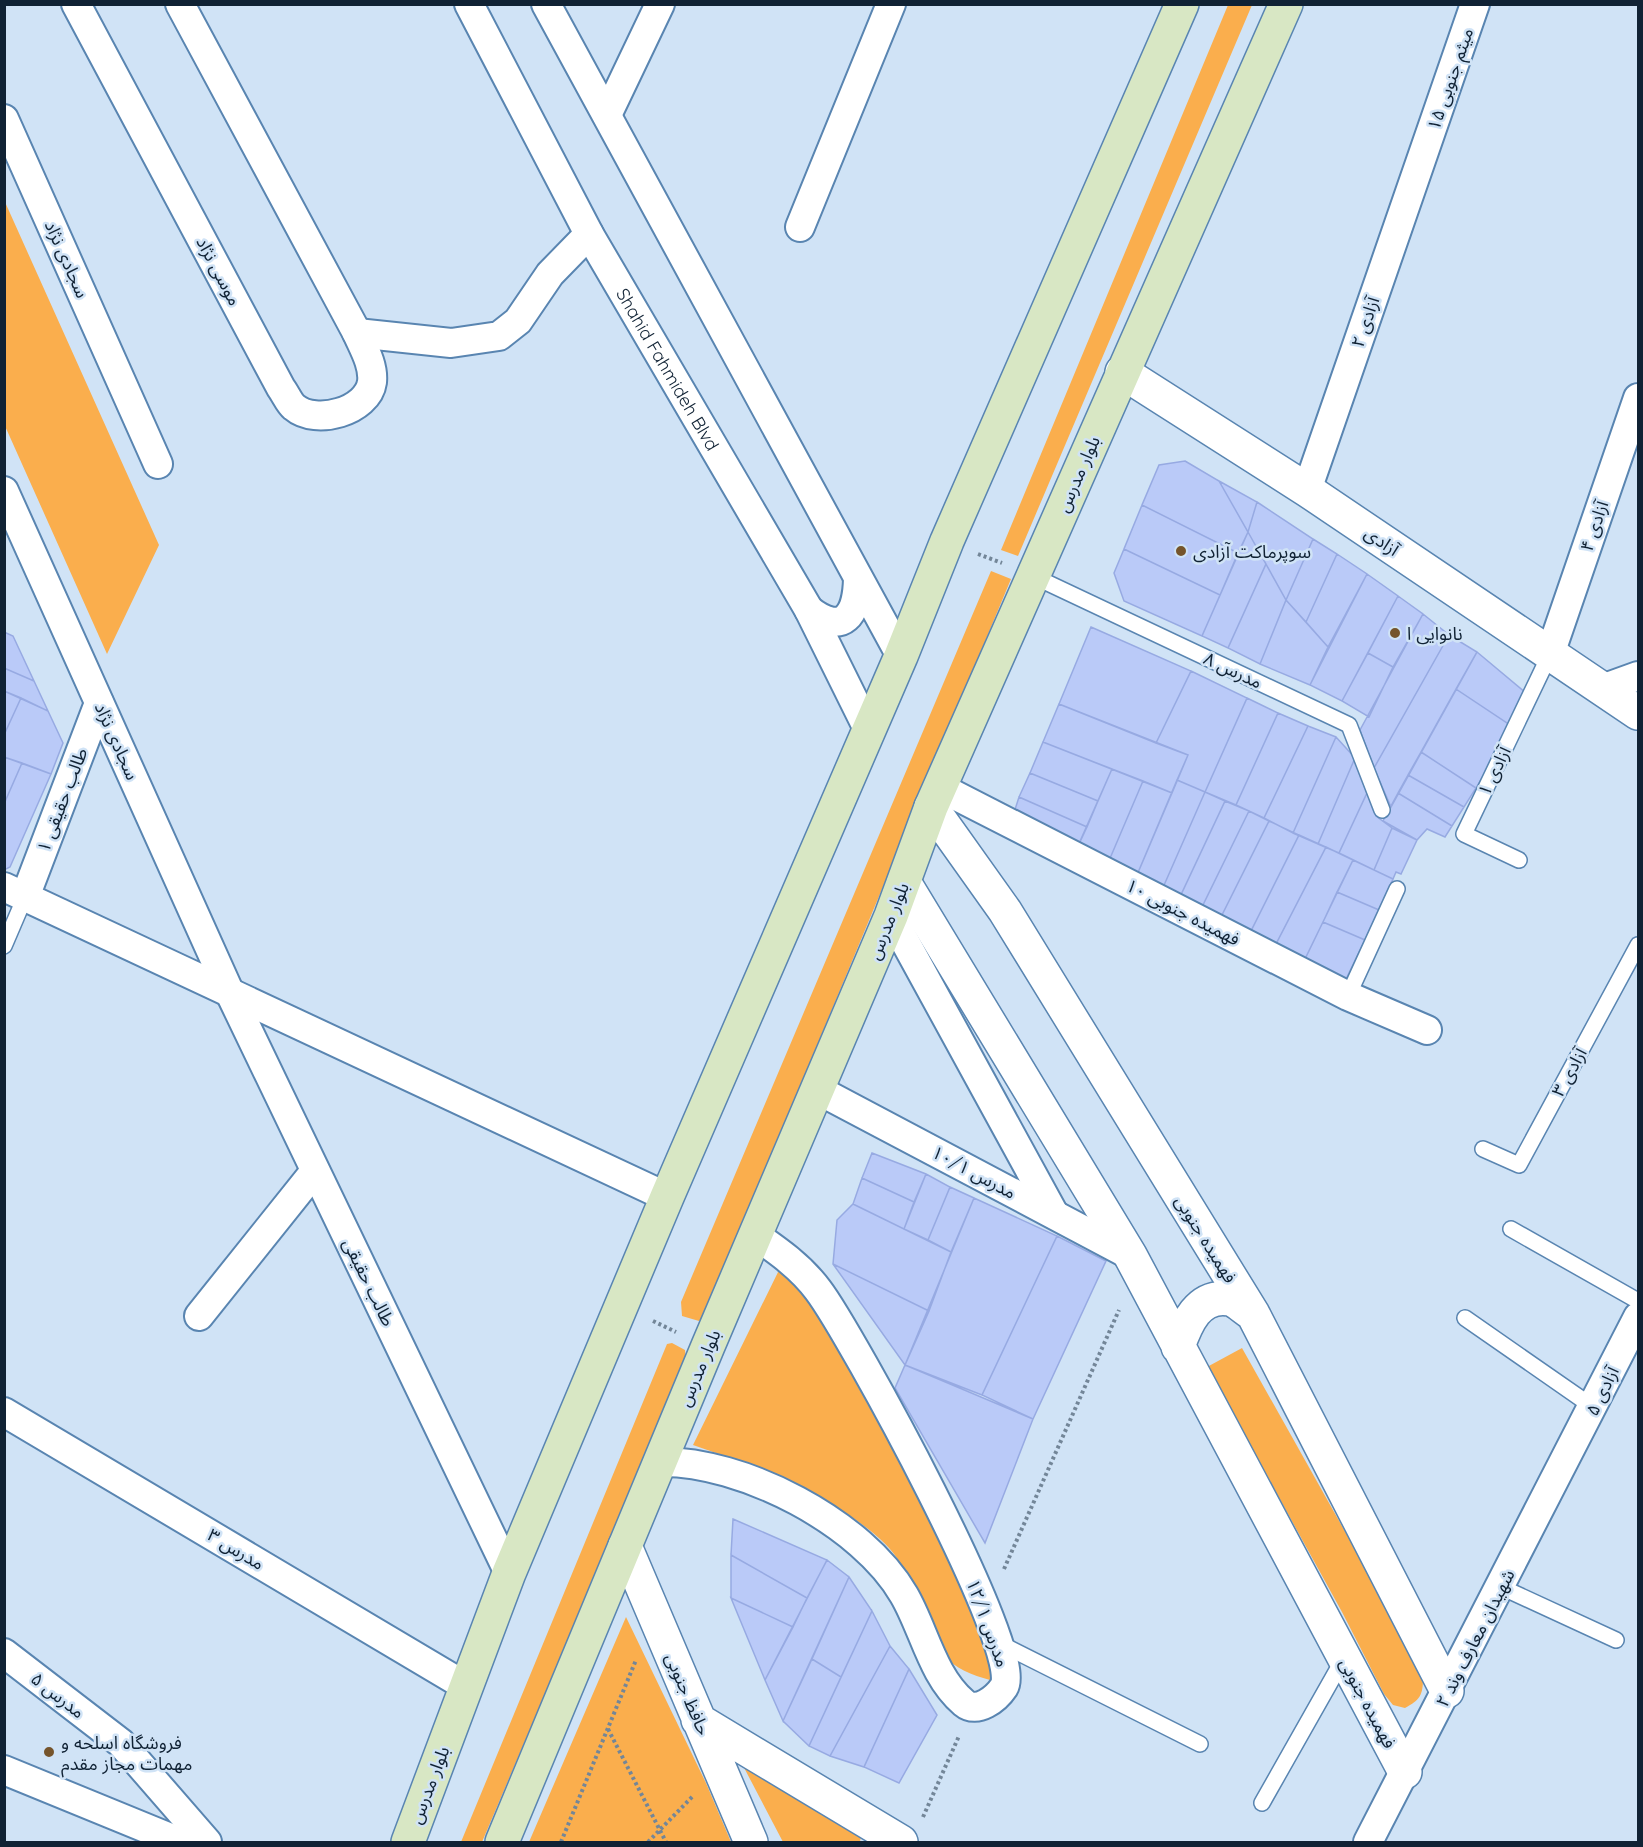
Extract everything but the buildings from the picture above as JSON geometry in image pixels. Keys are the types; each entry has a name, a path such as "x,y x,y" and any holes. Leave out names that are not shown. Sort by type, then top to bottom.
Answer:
{"main road":[{"name":"بلوار مدرس","path":"408,1842 509,1573 667,1197 869,731 947,541 1182,4"},
{"name":"بلوار مدرس","path":"502,1842 659,1462 891,916 936,798 1286,4"}],"street":[{"name":"موسی نژاد","path":"76,4 281,388 294,408 312,415 332,414 352,408 365,399 372,383 371,367 357,333 180,4"},
{"name":"Shahid Fahmideh Blvd","path":"469,4 589,234 809,610 869,731"},
{"path":"546,4 901,656"},
{"path":"608,115 660,4"},
{"path":"800,227 891,4"},
{"name":"میثم جنوبی ۱۵","path":"1424,154 1475,4"},
{"name":"سجادی نژاد","path":"4,119 158,464"},
{"name":"آزادی ۲","path":"1306,490 1424,154"},
{"path":"357,333 451,343 499,336 518,321 550,274 589,234"},
{"name":"آزادی","path":"1122,372 1306,490 1638,713"},
{"name":"آزادی ۴","path":"1550,654 1638,398"},
{"name":"سجادی نژاد","path":"4,491 230,991"},
{"path":"809,610 821,620 833,623 844,618 853,612 857,601 858,579"},
{"path":"1602,689 1638,676"},
{"name":"طالب حقیقی ۱","path":"15,892 99,703"},
{"name":"فهمیده جنوبی ۱۰","path":"936,798 1348,996 1427,1030"},
{"name":"فهمیده جنوبی","path":"936,798 1253,1314 1447,1690"},
{"name":"فهمیده جنوبی","path":"904,882 1134,1261 1405,1772"},
{"path":"15,892 667,1197"},
{"path":"891,916 1054,1214"},
{"name":"طالب حقیقی","path":"230,991 509,1573"},
{"name":"مدرس ۱۰/۱","path":"818,1090 1054,1214 1134,1261"},
{"path":"199,1316 315,1171"},
{"name":"مدرس ۱۲/۱","path":"755,1235 802,1272 818,1289 849,1337 950,1529 987,1608 1008,1671 1006,1684 997,1696 981,1707 971,1708"},
{"path":"1178,1347 1187,1321 1199,1307 1212,1301 1230,1299 1253,1314"},
{"name":"آزادی ۵","path":"1581,1432 1638,1317"},
{"name":"مدرس ۳","path":"4,1412 467,1687"},
{"name":"شهیدان معارف وند ۲","path":"1368,1842 1581,1432"},
{"path":"659,1462 704,1466 768,1485 866,1547 888,1569 905,1597 922,1638 945,1679 963,1702 971,1708"},
{"name":"حافظ جنوبی","path":"625,1546 751,1842"},
{"name":"مدرس ۵","path":"4,1653 121,1743 207,1842"},
{"path":"698,1720 911,1832"},
{"path":"4,1770 180,1842"}],"lane":[{"name":"مدرس ۸","path":"1033,576 1349,725 1382,810"},
{"name":"آزادی ۱","path":"1519,860 1464,834 1550,654"},
{"path":"1348,996 1397,889"},
{"path":"4,946 15,892"},
{"name":"آزادی ۳","path":"1483,1149 1519,1165 1638,945"},
{"path":"1511,1229 1638,1301"},
{"path":"1466,1318 1593,1407"},
{"path":"1501,1587 1616,1640"},
{"path":"999,1643 1200,1744"},
{"path":"1262,1803 1344,1658"}],"path":[{"path":"947,541 1033,576"},
{"path":"987,1608 1134,1261"},
{"path":"622,1307 708,1346"},
{"path":"561,1842 638,1656"},
{"path":"911,1832 971,1708"},
{"path":"608,1728 666,1842"},
{"path":"648,1842 698,1791"}],"shaded area":[{"path":"1228,5 1252,5 1018,556 1001,550"},
{"path":"5,202 159,545 107,654 5,426"},
{"path":"991,571 1011,579 704,1317 699,1321 682,1316 681,1302"},
{"path":"782,1264 803,1282 927,1508 997,1664 990,1680 958,1668 941,1651 904,1568 889,1548 860,1523 816,1495 791,1483 693,1445"},
{"path":"672,1343 685,1350 686,1362 482,1842 461,1842 667,1344"},
{"path":"1242,1348 1379,1592 1423,1678 1420,1696 1405,1708 1393,1705 1384,1694 1342,1612 1207,1367"},
{"path":"626,1617 706,1783 731,1842 529,1842"},
{"path":"740,1760 861,1835 860,1842 783,1842"}],"place":[{"name":"سوپرماکت آزادی","path":"1181,551"},
{"name":"نانوایی ا","path":"1395,633"},
{"name":"فروشگاه اسلحه و مهمات مجاز مقدم","path":"49,1752"}]}
